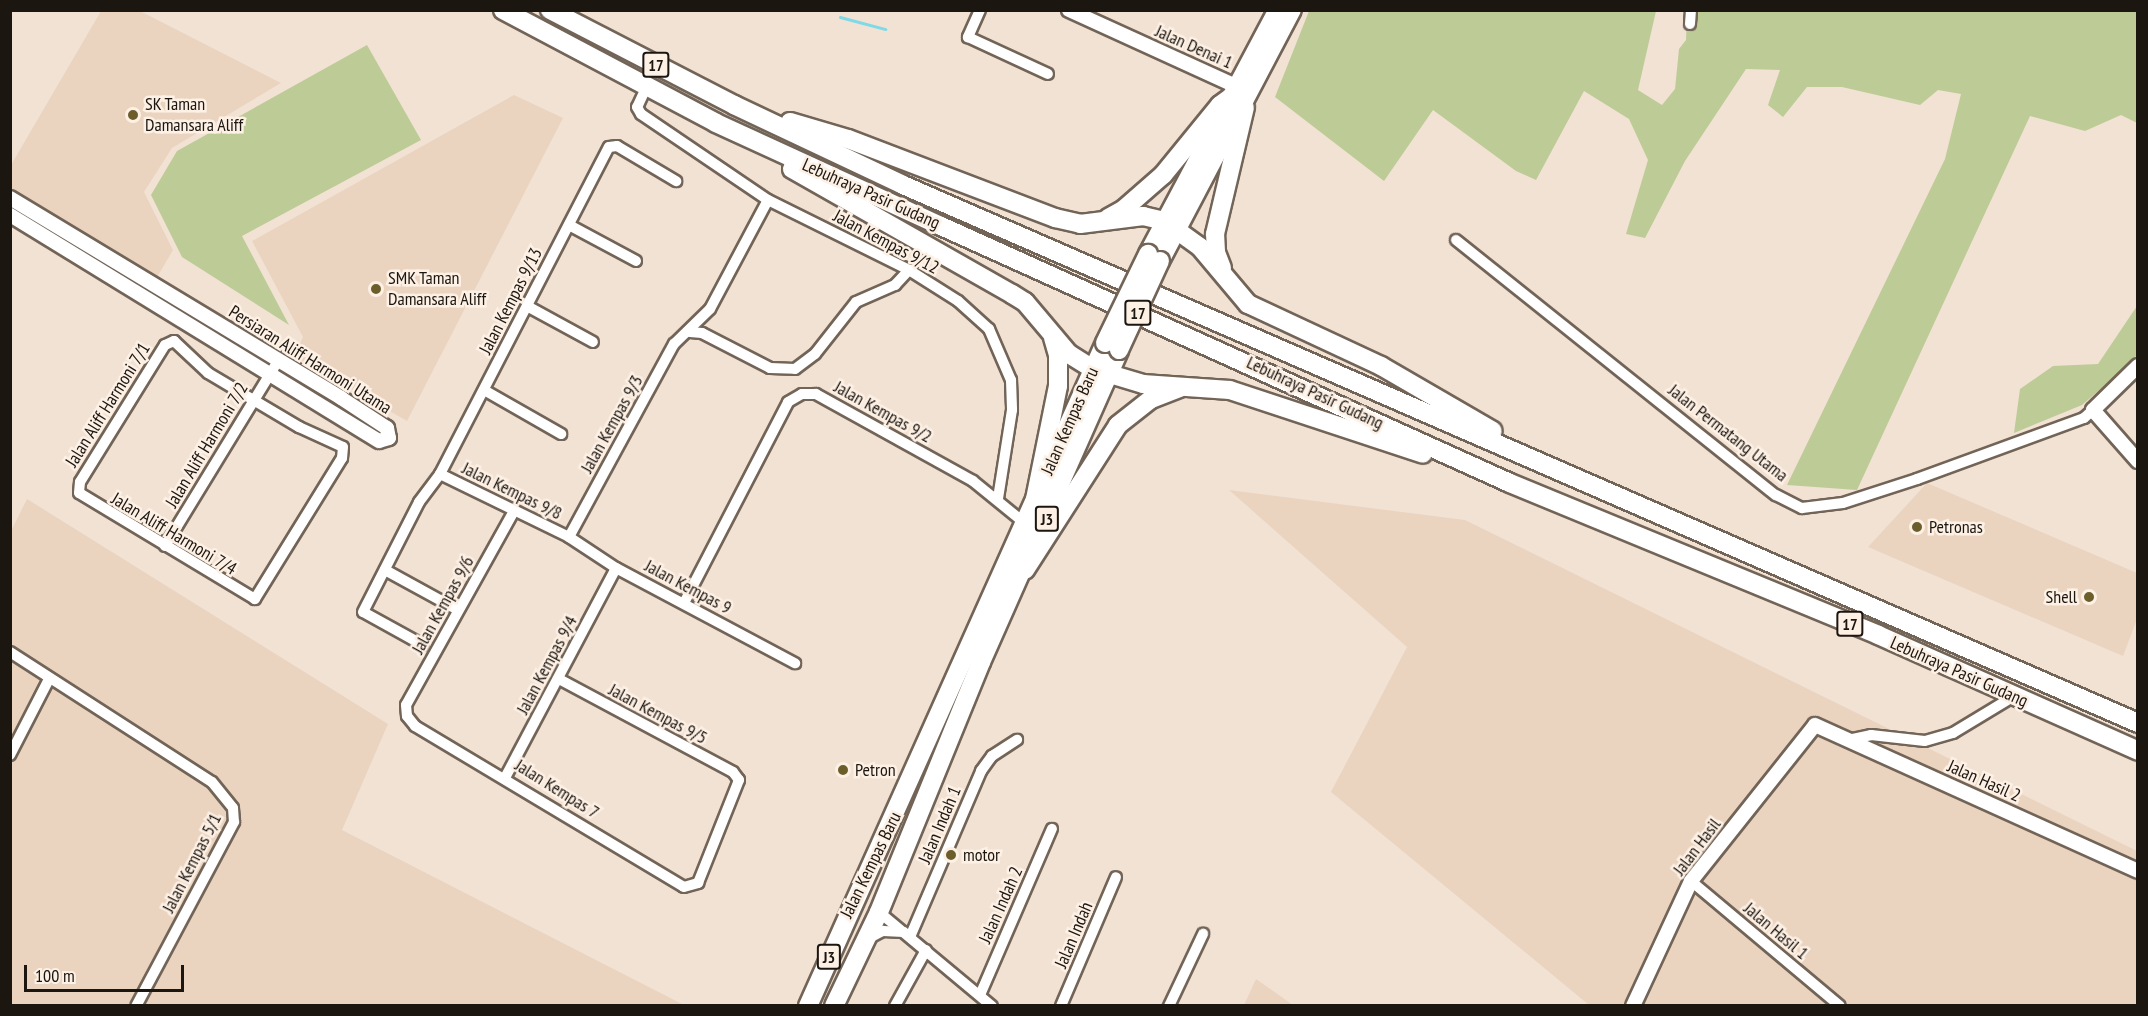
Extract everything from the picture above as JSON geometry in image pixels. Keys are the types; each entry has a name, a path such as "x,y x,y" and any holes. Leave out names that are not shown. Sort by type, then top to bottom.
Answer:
{"main road":[{"name":"Lebuhraya Pasir Gudang","path":"503,10 646,88 716,123 1510,483 1878,635 2138,751"},
{"name":"Lebuhraya Pasir Gudang","path":"550,10 734,105 1057,253 2138,723"},
{"name":"Jalan Kempas Baru","path":"1239,96 1278,10"},
{"name":"Jalan Kempas Baru","path":"811,998 1034,504 1154,257 1239,96 1292,10"},
{"path":"1098,223 1124,209 1163,175 1220,105 1239,96"},
{"path":"1228,283 1216,252 1215,234 1239,96"},
{"path":"734,105 848,139 1055,218 1080,224 1143,216 1170,225 1216,263 1228,283 1248,304 1381,366 1563,472"},
{"path":"716,123 1025,302 1052,337 1069,354 1100,372 1143,384 1194,385 1290,407 1510,483"},
{"path":"1034,504 1058,386 1058,355 1052,337"},
{"name":"Jalan Kempas Baru","path":"834,1005 879,912 981,662 1025,570 1100,372"},
{"path":"1025,570 1118,425 1151,399 1194,385"},
{"path":"811,998 830,970 853,923 867,914 879,912"}],"street":[{"path":"980,10 968,37 1048,74"},
{"name":"Jalan Denai 1","path":"1069,10 1239,96"},
{"path":"1690,24 1691,10"},
{"name":"Jalan Kempas 9/12","path":"646,88 637,107 641,114 768,200 909,270 974,315 999,348 1011,380 1012,410 998,498"},
{"name":"Jalan Kempas 9/13","path":"423,645 363,612 418,502 440,474 447,454 484,390 569,225 613,146 676,181"},
{"name":"Persiaran Aliff Harmoni Utama","path":"10,198 387,428 389,438 379,441 10,215"},
{"name":"Jalan Kempas 9/3","path":"568,537 674,344 690,332 710,309 768,200"},
{"path":"569,225 636,261"},
{"name":"Jalan Permatang Utama","path":"1456,240 1776,495 1802,508 1843,503 1917,479 2084,418 2138,366"},
{"path":"690,332 702,333 770,368 795,369 815,354 856,303 895,285 909,270"},
{"path":"527,306 593,342"},
{"name":"Jalan Aliff Harmoni 7/1","path":"79,493 80,482 165,345 174,340 208,373 254,400"},
{"name":"Jalan Aliff Harmoni 7/2","path":"165,546 278,361"},
{"path":"484,390 561,434"},
{"name":"Jalan Kempas 9/2","path":"684,603 788,402 802,394 816,394 998,498 1026,524"},
{"name":"Jalan Aliff Harmoni 7/4","path":"79,493 255,599 342,458 343,447 254,400"},
{"path":"2094,410 2138,461"},
{"name":"Jalan Kempas 9/8","path":"440,474 568,537"},
{"name":"Jalan Kempas 9/6","path":"407,716 406,705 514,511"},
{"name":"Jalan Kempas 9","path":"568,537 616,568 795,663"},
{"name":"Jalan Kempas 9/4","path":"506,777 616,568"},
{"path":"386,570 458,610"},
{"name":"Jalan Kempas 5/1","path":"10,652 212,782 235,816 136,1005"},
{"path":"10,755 49,679"},
{"name":"Jalan Kempas 9/5","path":"559,679 733,772 739,780 705,870 692,887"},
{"path":"1848,740 1871,735 1924,741 1953,733 2014,696"},
{"name":"Jalan Kempas 7","path":"407,716 415,726 506,777 684,887 692,887"},
{"name":"Jalan Hasil 2","path":"1815,726 2138,871"},
{"name":"Jalan Hasil","path":"1633,1005 1691,881 1815,726"},
{"name":"Jalan Indah 1","path":"907,934 981,771 992,756 1017,740"},
{"name":"Jalan Indah 2","path":"980,995 1052,829"},
{"name":"Jalan Indah","path":"1061,1005 1116,877"},
{"name":"Jalan Hasil 1","path":"1691,881 1840,1005"},
{"path":"879,912 992,1005"},
{"path":"866,940 883,931 907,934"},
{"path":"1169,1005 1203,934"},
{"path":"895,1005 926,950"}],"shaded area":[{"name":"SK Taman Damansara Aliff","path":"101,11 140,11 281,83 172,148 144,192 173,250 156,279 11,190 11,165"},
{"name":"SMK Taman Damansara Aliff","path":"514,95 563,118 407,421 294,356 303,337 252,241"},
{"path":"1927,483 2137,573 2137,619 2123,656 1868,547"},
{"path":"1229,490 1465,520 2137,851 2137,1005 1589,1005 1331,792 1407,647"},
{"path":"27,499 388,724 342,830 684,1005 11,1005 10,533"},
{"path":"1256,979 1293,1005 1244,1005"}],"green space":[{"path":"1309,11 1656,11 1638,90 1662,105 1675,89 1679,49 1686,40 1687,11 2137,11 2137,123 2121,115 2085,131 2030,116 1857,490 1787,485 1945,159 1961,94 1938,90 1920,105 1842,87 1807,87 1783,117 1768,105 1780,70 1746,69 1685,161 1645,238 1626,234 1648,160 1629,119 1584,91 1536,180 1516,171 1433,110 1384,181 1275,97"},
{"path":"367,45 421,140 242,236 289,325 182,257 151,195 177,151"},
{"path":"2137,306 2137,354 2133,361 2082,405 2014,433 2020,389 2053,366 2098,364"}],"waterway":[{"path":"840,17 885,29"}],"place":[{"name":"SK Taman Damansara Aliff","path":"133,115"},
{"name":"SMK Taman Damansara Aliff","path":"376,289"},
{"name":"Petronas","path":"1917,527"},
{"name":"Shell","path":"2089,597"},
{"name":"Petron","path":"843,770"},
{"name":"motor","path":"951,855"}]}
